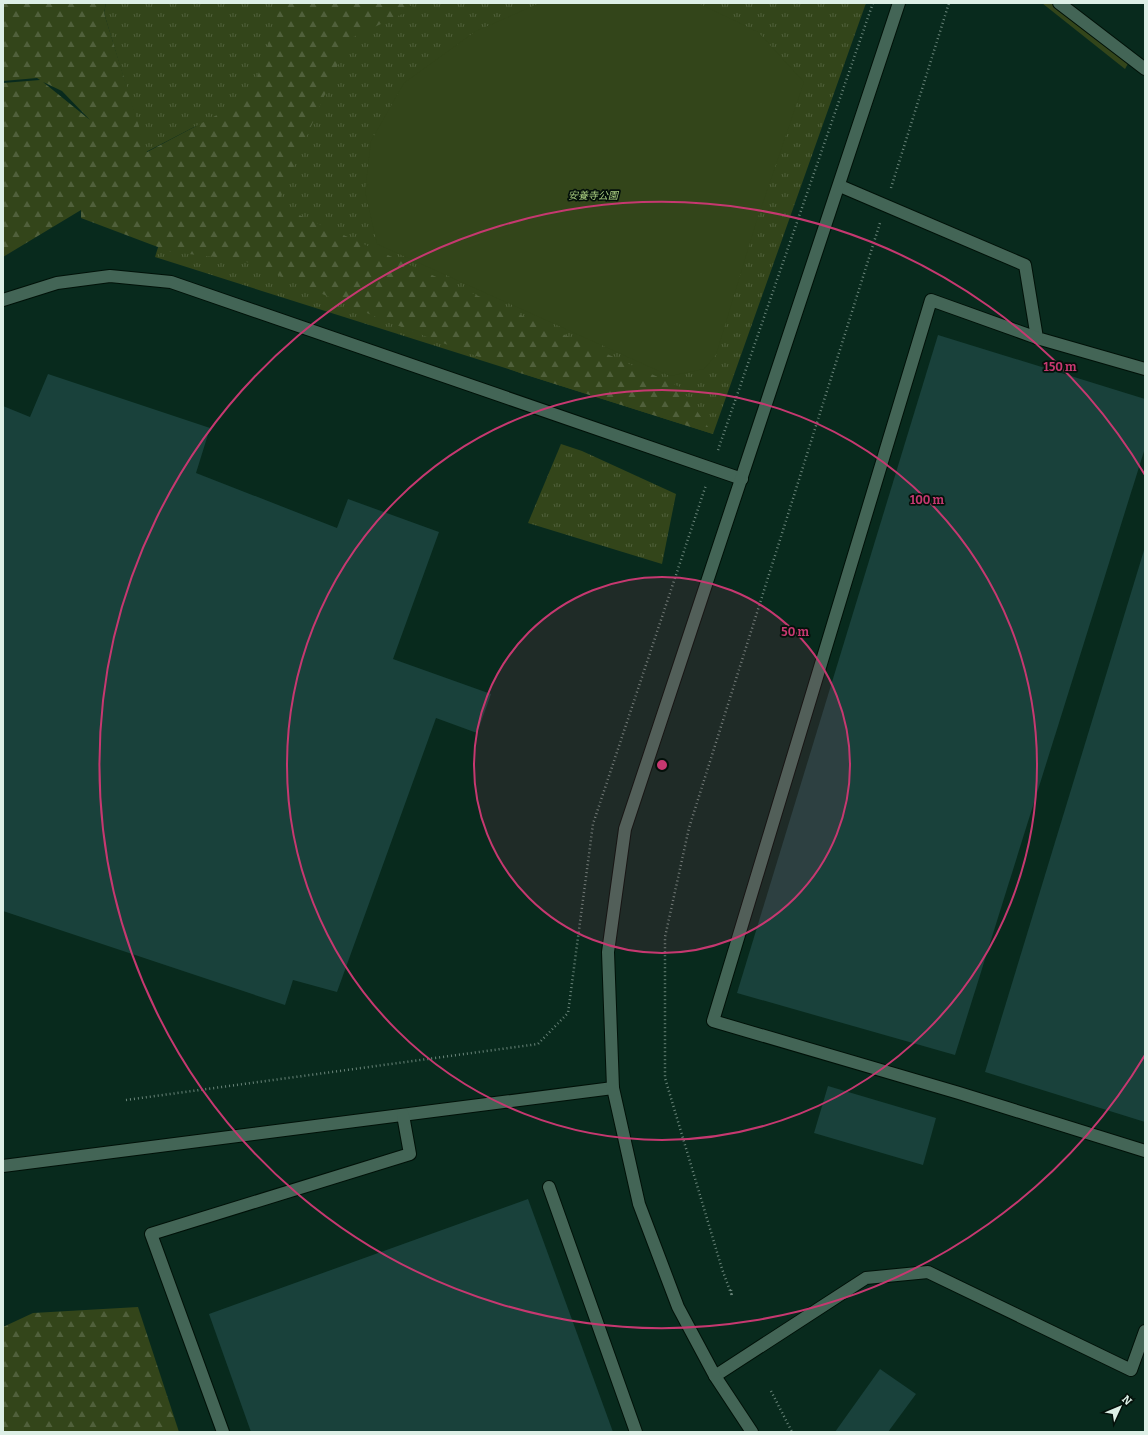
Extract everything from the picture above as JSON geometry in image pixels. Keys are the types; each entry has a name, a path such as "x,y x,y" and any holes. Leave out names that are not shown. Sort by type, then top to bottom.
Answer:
{"street":[{"path":"752,1432 715,1376 678,1307 640,1204 613,1088 608,952 625,829 840,186 899,3"},
{"path":"1060,3 1145,69"},
{"path":"840,186 1025,265 1037,338"},
{"path":"3,300 57,283 110,276 171,282 742,479"},
{"path":"1145,369 1037,338 930,300 713,1021 959,1093 1145,1151"},
{"path":"3,1166 613,1088"},
{"path":"223,1432 151,1234 410,1154 403,1115"},
{"path":"549,1187 636,1432"},
{"path":"715,1376 866,1278 928,1272 1131,1370 1145,1331"}],"path":[{"path":"126,1100 538,1044 568,1013 593,824 711,468 873,3"},
{"path":"889,192 949,3"},
{"path":"732,1290 732,1296 722,1269 666,1078 666,937 688,828 882,215"},
{"path":"771,1391 792,1432"}],"green space":[{"path":"3,3 106,3 104,13 147,152 251,97 281,3 405,3 415,8 349,39 277,205 680,387 713,434 520,373 381,319 242,260 171,252 81,218 81,210 3,257 3,83 40,80 37,78 3,81","holes":["43,82 62,91 90,120"]},
{"name":"安養寺公園","path":"106,3 866,3 713,434 155,257 196,126 146,152 104,13"},
{"path":"540,3 698,3 758,32 804,82 755,226 716,355 704,369 670,376 377,244 365,191 371,141 404,83 476,31"},
{"path":"1042,3 1059,3 1131,58 1125,69"},
{"path":"561,444 582,451 676,494 662,564 528,523"},
{"path":"138,1307 179,1432 3,1432 3,1327 33,1313"}],"building":[{"path":"938,335 1145,399 1145,448 955,1055 737,993"},
{"path":"48,374 210,428 196,473 337,528 348,499 439,532 393,659 491,694 477,733 436,718 337,992 293,980 285,1005 3,911 3,406 30,417"},
{"path":"1145,547 1145,1122 985,1072"},
{"path":"828,1086 936,1118 923,1165 814,1133"},
{"path":"528,1199 613,1432 251,1432 209,1314"},
{"path":"880,1369 916,1394 888,1432 835,1432"}]}
